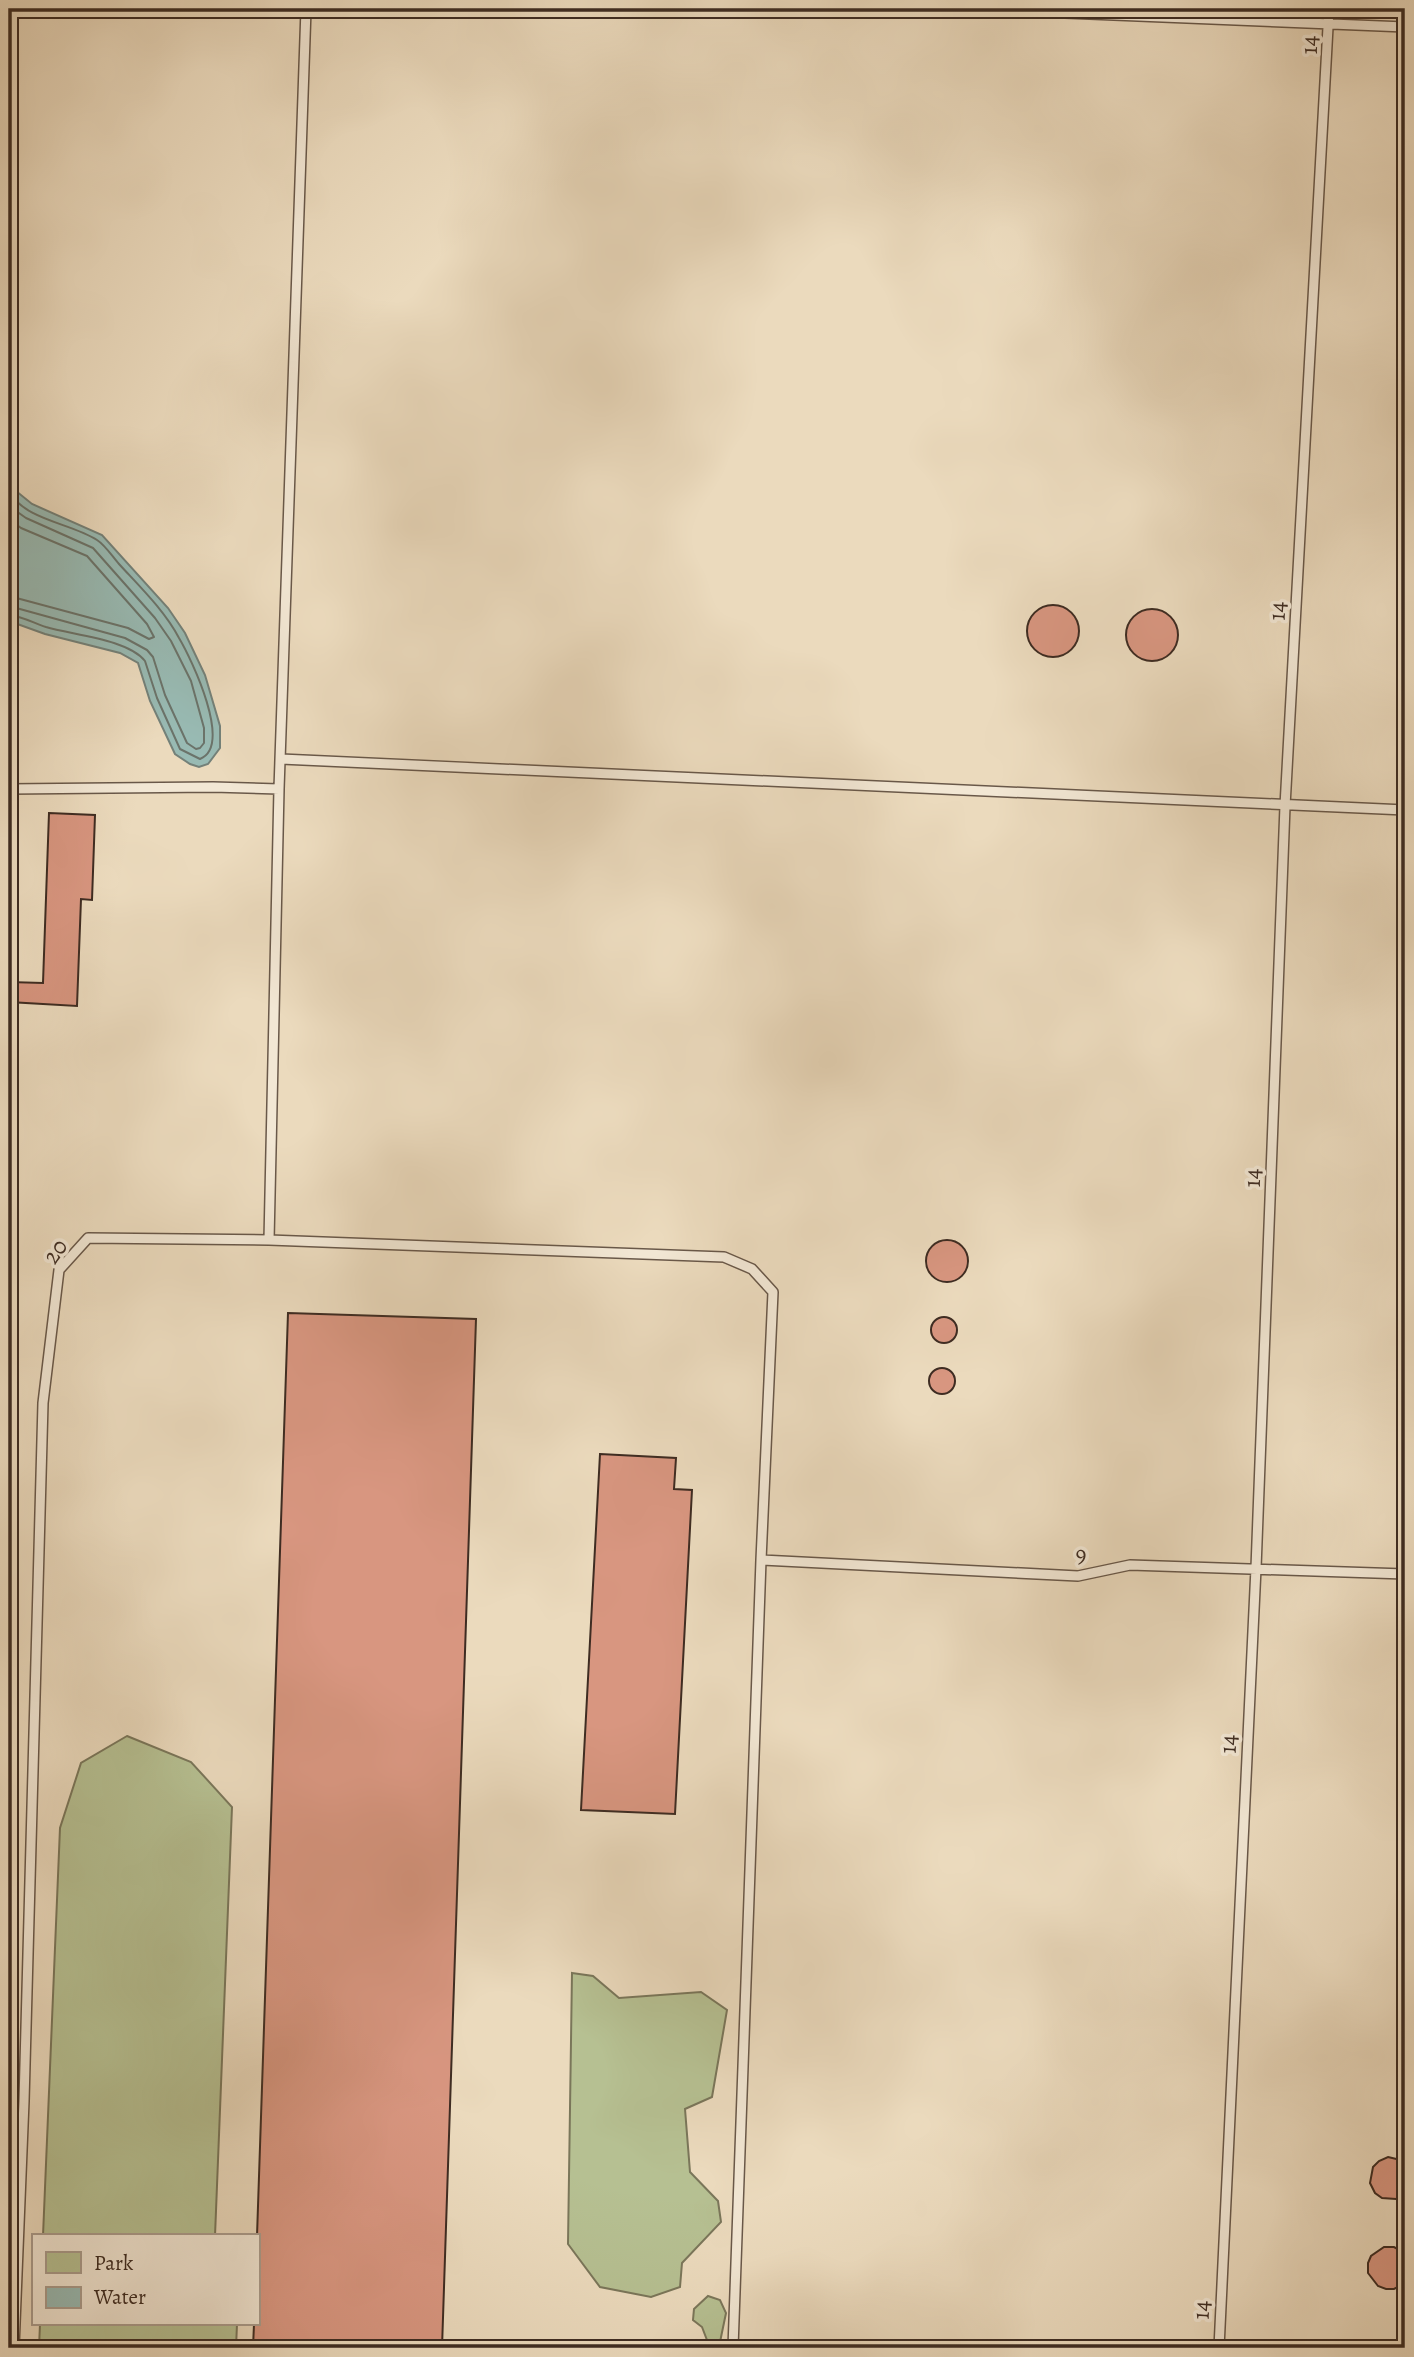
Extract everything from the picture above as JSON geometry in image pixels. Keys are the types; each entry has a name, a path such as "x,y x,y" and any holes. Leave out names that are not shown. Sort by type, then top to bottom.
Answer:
{"lane":[{"path":"269,1240 279,789 306,9"},
{"path":"965,9 1405,27"},
{"name":"14","path":"1219,2348 1256,1568 1285,806 1329,9"},
{"path":"281,759 1405,810"},
{"path":"9,789 279,789"},
{"name":"20","path":"14,2348 24,2101 43,1403 59,1270 88,1238 269,1240 724,1257 752,1269 773,1292 733,2348"},
{"name":"9","path":"761,1560 1078,1576 1130,1565 1405,1574"}],"green space":[{"path":"127,1736 191,1762 232,1807 215,2234 43,2234 60,1828 81,1763"},
{"path":"572,1973 593,1976 619,1998 701,1992 727,2010 712,2097 685,2109 690,2172 718,2201 721,2222 682,2263 680,2287 651,2297 600,2287 568,2244"},
{"path":"708,2296 720,2300 726,2313 720,2342 707,2340 702,2327 693,2320 694,2309"},
{"path":"40,2326 237,2326 236,2348 39,2348"}],"water":[{"path":"9,463 16,491 32,504 102,535 168,608 185,633 205,675 220,726 220,748 208,764 199,767 175,754 150,701 138,663 120,653 45,634 9,621"},
{"path":"14,1199 14,1295 9,1327 9,1213"}],"building":[{"path":"1053,605 1063,607 1071,613 1077,621 1077,641 1071,649 1063,655 1053,657 1043,655 1035,649 1029,641 1027,631 1029,621 1035,613 1043,607"},
{"path":"1152,609 1162,611 1170,617 1176,625 1176,645 1170,653 1162,659 1152,661 1142,659 1134,653 1128,645 1126,635 1128,625 1134,617 1142,611"},
{"path":"49,813 95,815 92,900 81,899 77,1006 9,1002 9,982 43,983"},
{"path":"947,1240 962,1246 968,1261 962,1276 947,1282 932,1276 926,1261 932,1246"},
{"path":"288,1313 476,1319 442,2348 253,2348 254,2326 259,2326 257,2234"},
{"path":"944,1317 953,1321 957,1330 953,1339 944,1343 935,1339 931,1330 935,1321"},
{"path":"942,1368 951,1372 955,1381 951,1390 942,1394 933,1390 929,1381 933,1372"},
{"path":"600,1454 676,1458 674,1489 692,1490 675,1814 581,1810"},
{"path":"1388,2157 1405,2161 1405,2195 1396,2199 1382,2198 1375,2193 1370,2183 1373,2167"},
{"path":"1384,2247 1394,2247 1405,2253 1405,2283 1394,2289 1378,2286 1368,2273 1371,2256"}]}
